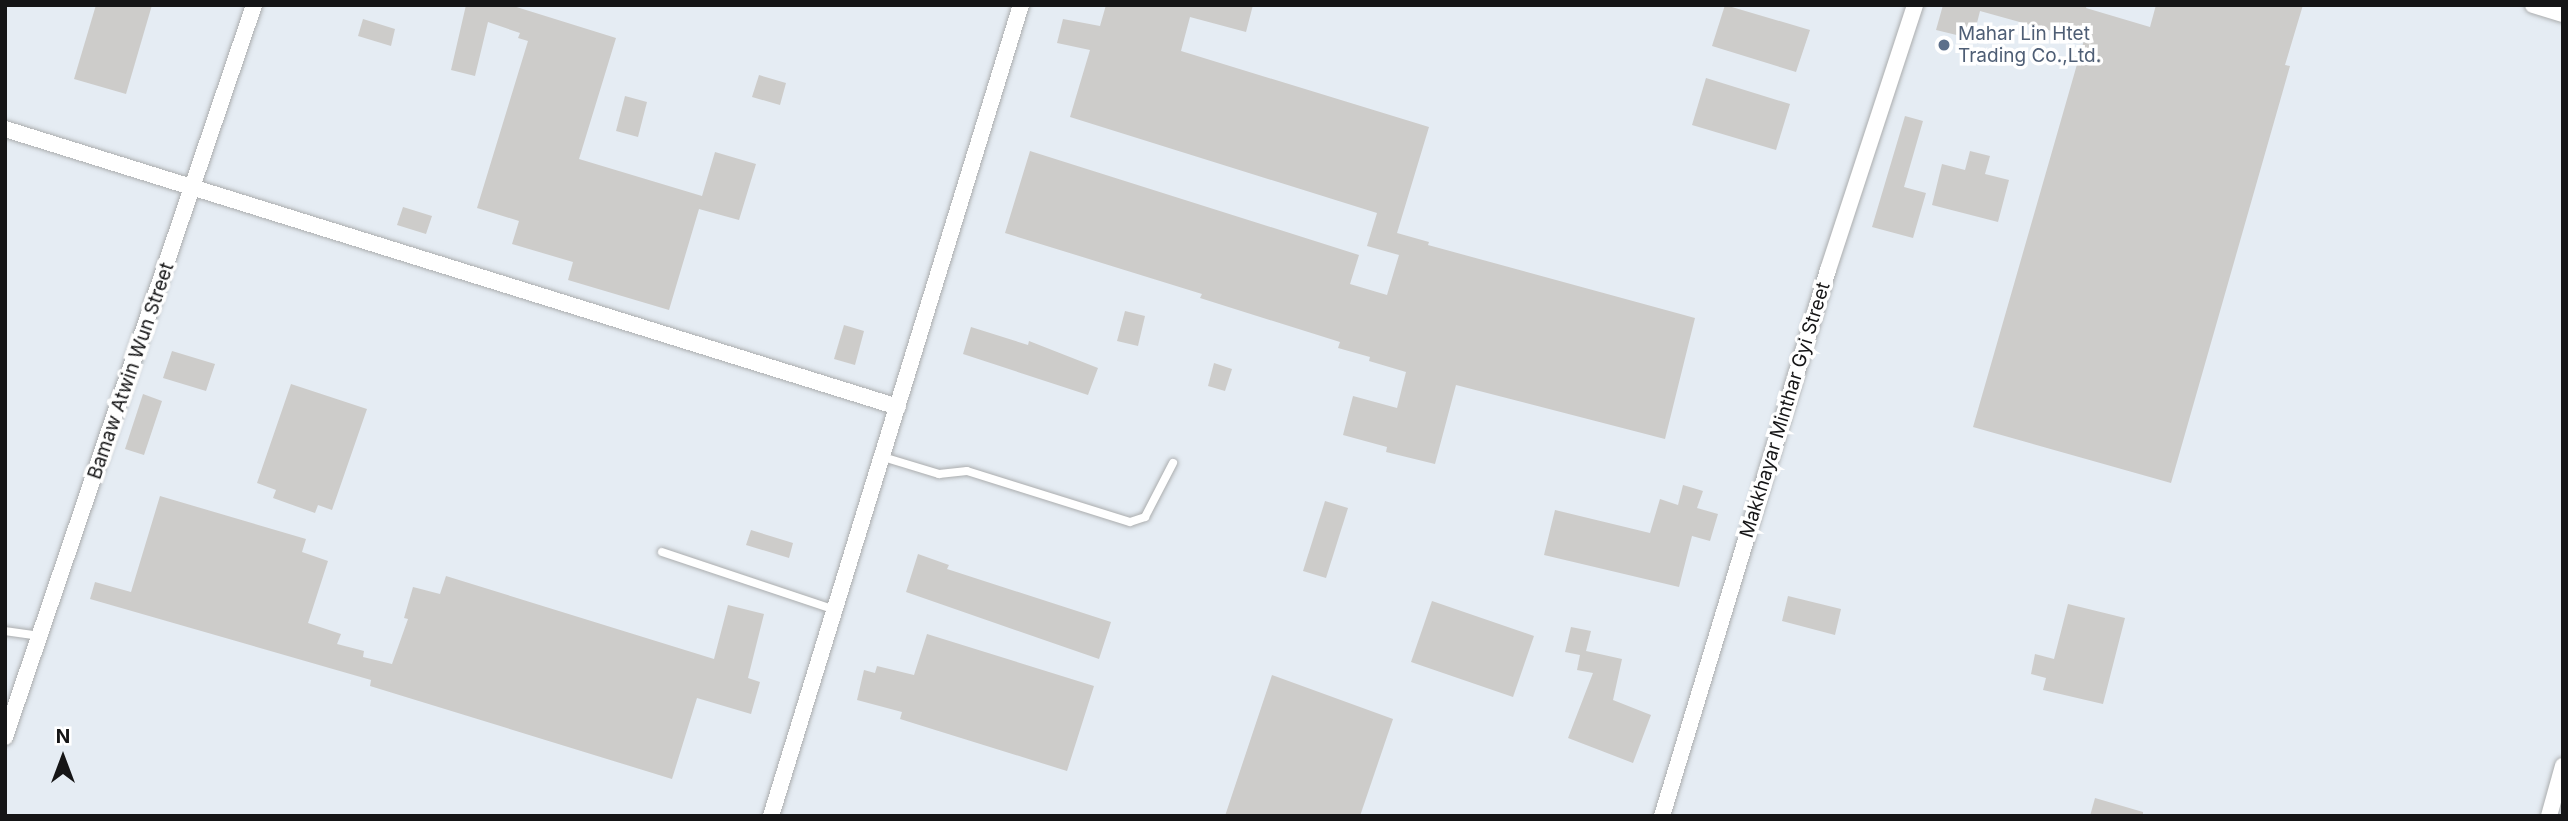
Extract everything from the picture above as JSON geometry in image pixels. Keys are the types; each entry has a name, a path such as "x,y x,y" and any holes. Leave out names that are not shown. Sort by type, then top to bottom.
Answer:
{"street":[{"name":"Bamaw Atwin Wun Street","path":"5,737 254,5"},
{"path":"771,816 1021,5"},
{"name":"Makkhayar Minthar Gyi Street","path":"1662,816 1824,283 1915,5"},
{"path":"2533,5 2563,14"},
{"path":"5,128 898,407"},
{"path":"2549,816 2563,765"}],"lane":[{"path":"883,457 939,474 967,471 1130,523 1145,517 1173,463"},
{"path":"662,552 835,610"},
{"path":"5,631 40,636"}],"shaded area":[{"path":"5,5 2563,5 2563,816 5,816"}],"building":[{"path":"96,5 152,5 126,94 74,79"},
{"path":"466,5 510,5 616,38 579,159 702,196 715,152 756,164 739,220 699,209 669,310 568,280 573,262 512,244 519,221 477,208 528,41 518,38 520,33 488,22 475,76 451,70"},
{"path":"1106,5 1253,5 1246,32 1190,17 1181,51 1429,127 1397,233 1429,242 1428,245 1695,318 1665,439 1456,385 1435,464 1386,452 1387,447 1343,435 1353,396 1397,408 1406,372 1369,361 1370,357 1338,348 1340,342 1200,298 1202,294 1005,233 1030,151 1359,255 1350,284 1387,295 1399,255 1367,246 1377,213 1070,117 1090,50 1057,43 1063,19 1100,26"},
{"path":"1725,5 1810,30 1796,72 1712,46"},
{"path":"1943,5 2087,5 2086,8 2150,27 2156,5 2303,5 2285,65 2290,66 2171,483 1973,427 2084,40 1980,11 1973,39 1936,30"},
{"path":"363,19 395,29 391,46 358,36"},
{"path":"759,75 786,83 780,105 752,97"},
{"path":"1706,78 1790,104 1776,150 1692,125"},
{"path":"625,96 647,102 638,137 616,131"},
{"path":"1905,116 1923,121 1904,187 1926,193 1913,238 1872,227"},
{"path":"1970,151 1990,156 1985,174 2009,180 1998,222 1932,205 1942,164 1965,170"},
{"path":"403,207 432,216 426,234 397,225"},
{"path":"1125,311 1145,316 1138,346 1117,341"},
{"path":"844,325 864,331 855,365 834,359"},
{"path":"971,327 1028,345 1029,341 1098,368 1088,395 963,354"},
{"path":"172,351 215,364 206,391 163,378"},
{"path":"1214,363 1232,369 1225,391 1208,386"},
{"path":"291,384 367,409 332,510 318,505 315,513 273,498 276,490 257,483"},
{"path":"143,394 162,401 144,455 125,449"},
{"path":"1683,485 1703,491 1697,508 1718,514 1710,541 1692,536 1679,587 1544,555 1555,510 1650,533 1660,499 1678,505"},
{"path":"160,496 306,539 302,552 328,561 308,623 341,634 337,644 364,651 363,657 392,664 408,619 404,618 413,587 440,594 446,576 714,659 728,605 764,614 748,678 760,682 751,714 697,698 672,779 370,686 371,680 90,599 95,582 131,592"},
{"path":"1325,501 1348,508 1326,578 1303,571"},
{"path":"751,530 793,543 789,558 746,545"},
{"path":"918,554 949,565 947,569 1111,622 1099,659 906,592"},
{"path":"1788,596 1841,609 1835,635 1782,621"},
{"path":"1432,601 1534,636 1513,697 1411,662"},
{"path":"2068,604 2125,618 2103,704 2043,690 2046,678 2031,674 2035,654 2054,659"},
{"path":"1571,627 1591,631 1586,651 1622,659 1613,700 1651,715 1633,763 1568,738 1593,673 1577,670 1580,655 1565,652"},
{"path":"927,634 1094,686 1067,771 900,719 902,712 857,700 864,670 875,673 877,666 914,675"},
{"path":"1272,675 1393,719 1360,816 1225,816"},
{"path":"2095,798 2143,812 2143,816 2090,816"}],"place":[{"name":"Mahar Lin Htet Trading Co.,Ltd.","path":"1944,45"}]}
